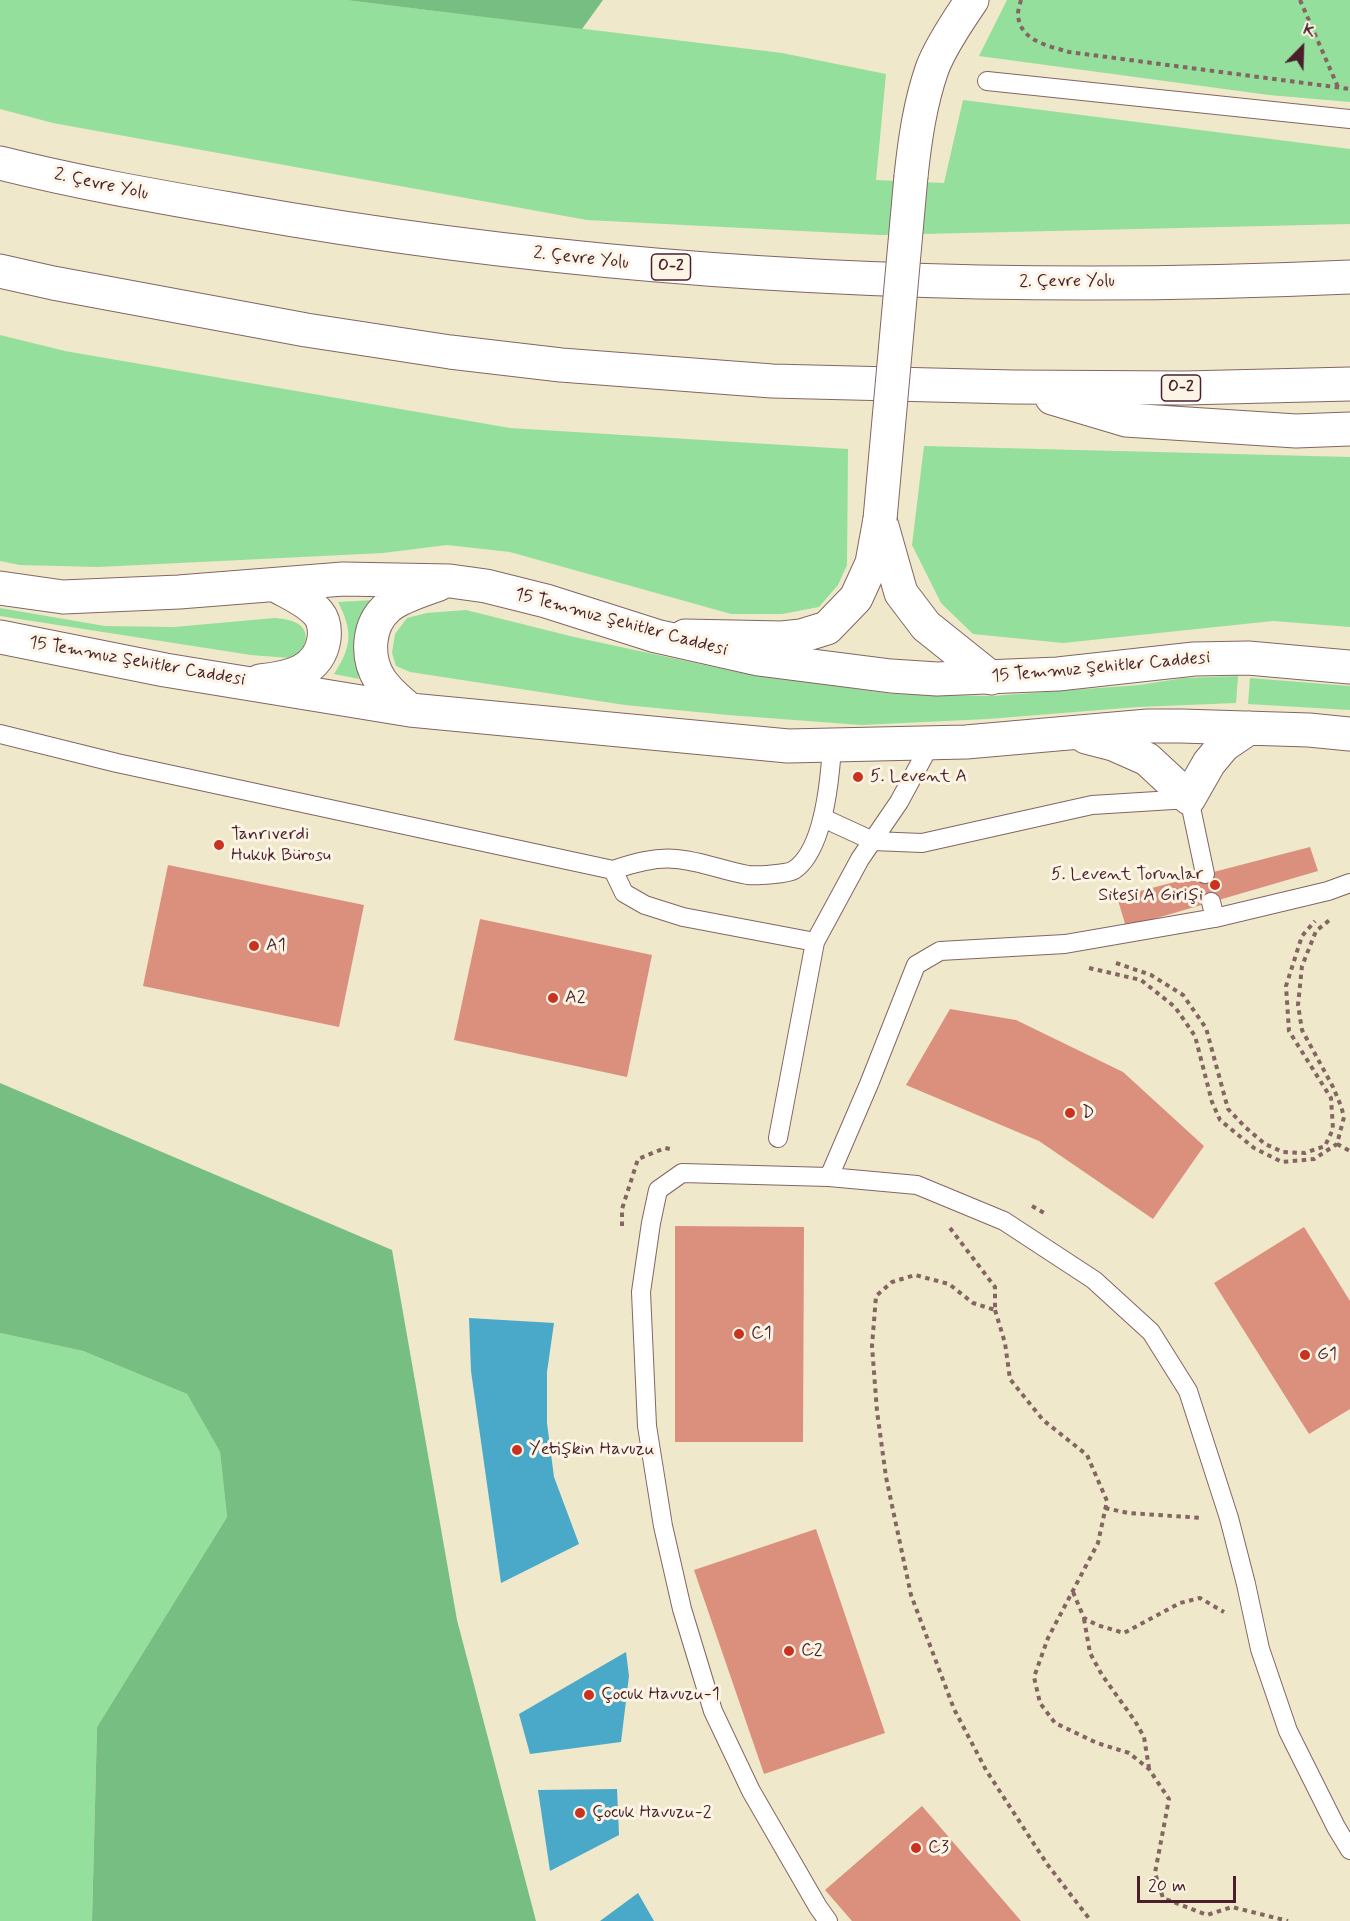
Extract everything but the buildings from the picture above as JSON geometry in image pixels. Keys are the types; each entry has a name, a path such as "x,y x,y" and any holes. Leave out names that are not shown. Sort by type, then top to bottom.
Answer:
{"main road":[{"path":"656,636 782,638 801,636 827,628 856,598 872,563 880,519 918,120 933,67 972,0"},
{"name":"2. Çevre Yolu","path":"0,163 172,199 307,223 485,249 656,266 949,282 1245,282 1350,277"},
{"name":"O-2","path":"0,271 306,330 450,352 561,365 772,381 1013,387 1185,388 1350,384"},
{"path":"1013,387 1126,420 1296,430 1350,429"},
{"path":"880,519 901,593 926,626 991,678"},
{"name":"15 Temmuz Şehitler Caddesi","path":"0,588 63,597 179,592 343,579 450,581 486,586 546,601 656,636 758,659 880,675 937,679 1058,674 1194,659 1248,658 1350,667"},
{"path":"410,710 389,691 379,678 371,653 370,638 375,624 388,607 415,593 450,581"},
{"path":"247,683 294,674 312,665 322,650 325,629 319,613 302,600 275,585"},
{"name":"15 Temmuz Şehitler Caddesi","path":"0,637 165,670 410,710 788,746 966,742 1148,726 1309,730 1350,734"},
{"path":"1070,733 1113,744 1147,759 1189,799 1209,763 1224,745 1249,728"}],"lane":[{"path":"987,81 1350,119"},
{"path":"0,734 117,763 613,870 641,861 676,859 751,875 792,872 806,858 823,818 830,779 832,746"},
{"path":"778,1138 815,942 860,859 900,802 930,743"},
{"path":"823,818 873,841 922,843 1092,805 1189,799 1205,874"},
{"path":"613,870 624,893 645,905 683,917 815,942"},
{"path":"829,1177 916,965 940,951 1065,944 1213,910 1328,891 1343,891"},
{"path":"828,1921 751,1791 713,1712 682,1609 663,1526 647,1426 641,1292 658,1190 682,1173 829,1177 917,1185 1004,1221 1094,1280 1150,1332 1188,1391 1229,1518 1260,1649 1288,1731 1350,1850"}],"path":[{"path":"1021,0 1018,15 1023,31 1034,41 1069,52 1350,89"},
{"path":"1300,0 1339,87"},
{"path":"1111,961 1151,975 1183,995 1206,1028 1228,1109 1264,1144 1283,1152 1305,1153 1325,1146 1333,1129 1334,1118 1331,1098 1288,1031 1286,986 1302,936 1343,891"},
{"path":"1065,944 1069,964 1141,980 1175,1007 1195,1036 1212,1101 1220,1120 1254,1149 1282,1162 1314,1159 1337,1143 1344,1117 1334,1087 1302,1030 1298,1005 1302,966 1316,931 1337,914 1343,891"},
{"path":"1337,1143 1350,1150"},
{"path":"622,1231 622,1209 638,1159 665,1148 676,1149"},
{"path":"1026,1203 1056,1221"},
{"path":"949,1227 995,1287 994,1310 1005,1342 1010,1379 1043,1420 1087,1455 1107,1501 1098,1543 1048,1638 1034,1677 1040,1703 1055,1723 1097,1743 1129,1753 1149,1769 1169,1798 1155,1873 1163,1898 1207,1915 1232,1907 1288,1921"},
{"path":"994,1310 973,1303 949,1284 915,1275 892,1282 876,1296 872,1346 877,1411 886,1477 911,1595 954,1708 986,1770 1047,1864 1091,1921"},
{"path":"1105,1508 1128,1513 1229,1518"},
{"path":"1073,1592 1084,1618 1090,1653 1102,1675 1144,1737 1149,1769"},
{"path":"1084,1618 1097,1625 1124,1633 1180,1603 1200,1598 1224,1611 1237,1629 1260,1649"}],"green space":[{"path":"0,0 346,0 782,53 886,74 876,180 944,183 963,100 1350,149 1350,224 880,235 587,220 53,123 0,109"},
{"path":"346,0 603,0 582,29"},
{"path":"1007,0 1350,0 1350,102 1269,95 979,56"},
{"path":"0,335 65,351 510,428 848,449 847,565 838,585 819,607 782,614 731,614 510,552 447,545 383,553 98,567 20,565 0,561"},
{"path":"924,446 1350,457 1350,627 1273,621 1063,643 973,634 941,603 912,545"},
{"path":"374,600 356,660 359,679 334,674 344,655 348,639 346,622 338,602"},
{"path":"0,608 105,626 174,627 275,618 297,623 305,631 306,637 301,653 289,658 251,655 0,616"},
{"path":"466,610 574,637 742,673 893,694 992,696 1139,685 1184,678 1238,676 1236,703 861,725 625,705 410,672 396,666 392,653 395,634 407,618 427,613"},
{"path":"1250,678 1350,686 1350,710 1248,704"},
{"path":"0,1083 392,1250 457,1620 536,1921 92,1921 97,1727 227,1517 220,1452 187,1394 83,1351 0,1333"},
{"path":"0,1333 83,1351 187,1394 220,1452 227,1517 97,1727 92,1921 0,1921"}],"water":[{"name":"Yetişkin Havuzu","path":"469,1318 554,1323 547,1372 547,1423 554,1477 579,1544 501,1583 471,1371"},
{"name":"Çocuk Havuzu-1","path":"626,1652 629,1676 621,1742 530,1754 519,1714"},
{"name":"Çocuk Havuzu-2","path":"617,1789 619,1835 550,1871 538,1790"},
{"path":"638,1893 654,1921 600,1921"}],"place":[{"name":"5. Levent A","path":"858,777"},
{"name":"Tanrıverdi Hukuk Bürosu","path":"219,845"},
{"name":"5. Levent Torunlar Sitesi A Girişi","path":"1215,885"},
{"name":"A1","path":"254,946"},
{"name":"A2","path":"553,998"},
{"name":"D","path":"1070,1113"},
{"name":"C1","path":"739,1334"},
{"name":"G1","path":"1305,1355"},
{"name":"Yetişkin Havuzu","path":"517,1450"},
{"name":"C2","path":"789,1651"},
{"name":"Çocuk Havuzu-1","path":"589,1695"},
{"name":"Çocuk Havuzu-2","path":"580,1813"},
{"name":"C3","path":"916,1848"}]}
